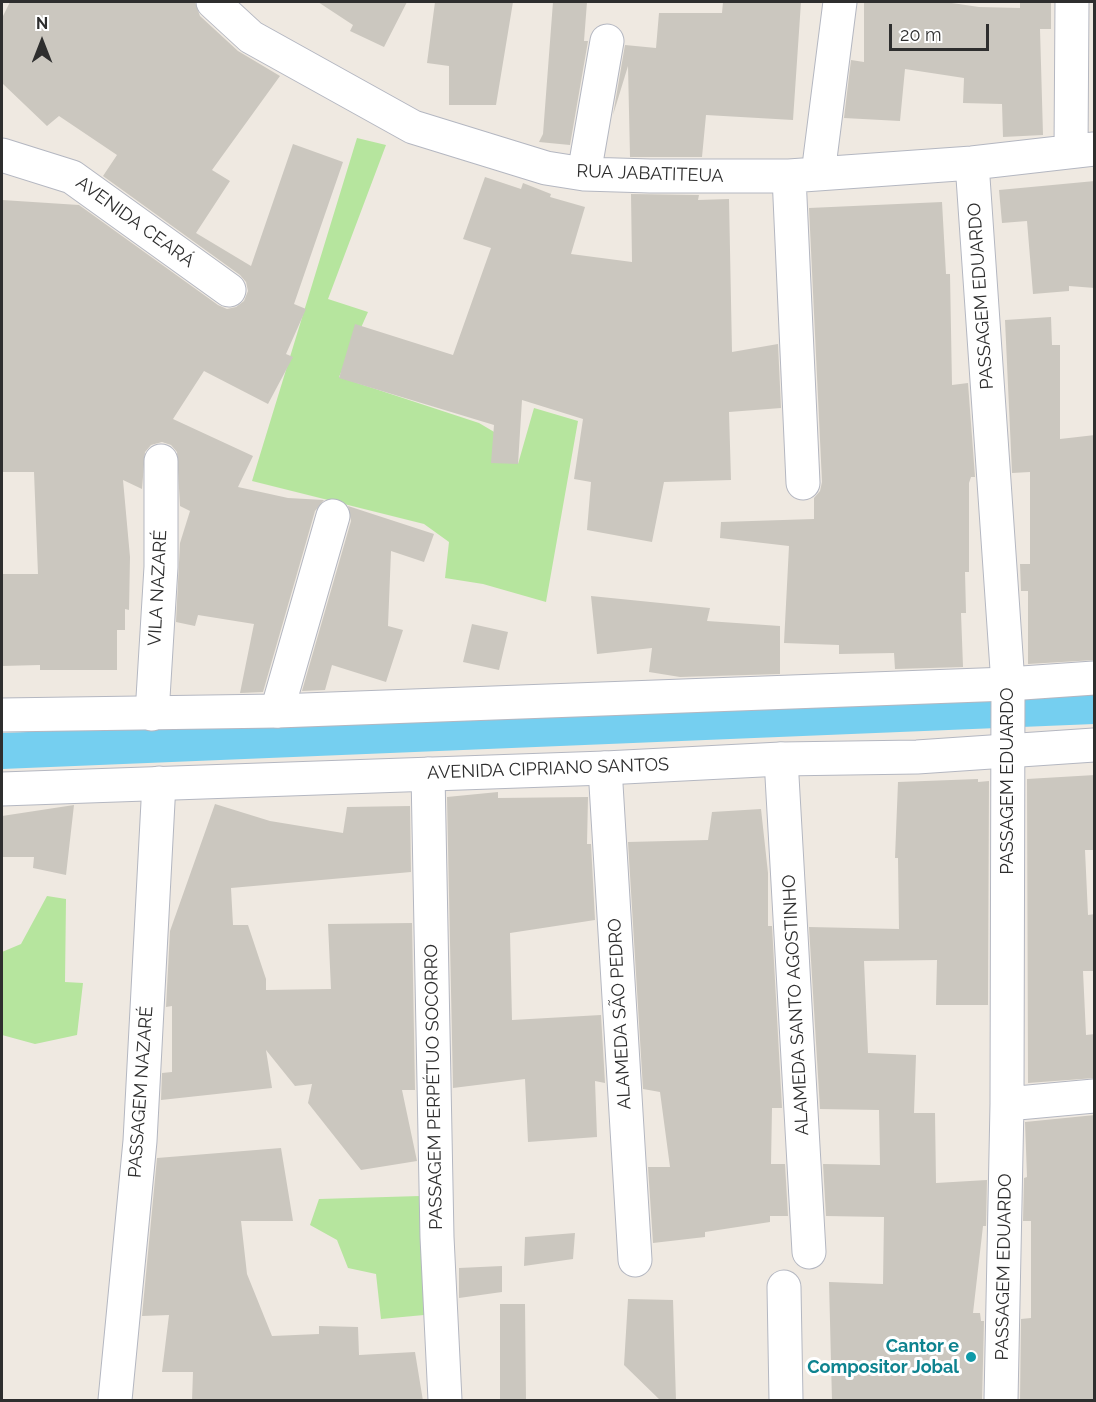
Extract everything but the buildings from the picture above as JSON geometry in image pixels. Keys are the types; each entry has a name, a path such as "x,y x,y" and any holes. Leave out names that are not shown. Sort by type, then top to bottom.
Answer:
{"street":[{"name":"RUA JABATITEUA","path":"213,2 250,37 413,128 546,168 584,174 803,175 972,163 1083,149"},
{"path":"803,483 803,175 840,2"},
{"path":"1072,2 1083,149"},
{"path":"584,174 607,41"},
{"name":"AVENIDA CEARÁ","path":"2,155 72,177 229,290"},
{"name":"PASSAGEM EDUARDO","path":"972,163 1008,684 1007,1104 1001,1401"},
{"name":"VILA NAZARÉ","path":"152,714 161,567 161,461"},
{"path":"277,711 333,516"},
{"path":"2,715 277,711 1008,684 1095,678"},
{"name":"AVENIDA CIPRIANO SANTOS","path":"2,789 605,768 782,759 917,757 1095,745"},
{"name":"ALAMEDA SANTO AGOSTINHO","path":"782,759 809,1252"},
{"name":"ALAMEDA SÃO PEDRO","path":"605,768 635,1260"},
{"name":"PASSAGEM PERPÉTUO SOCORRO","path":"428,774 437,1237 445,1401"},
{"name":"PASSAGEM NAZARÉ","path":"115,1401 140,1141 159,783"},
{"path":"1007,1104 1095,1096"},
{"path":"784,1287 786,1401"}],"green space":[{"path":"357,138 386,145 328,299 368,312 339,377 479,423 501,436 518,464 534,408 578,421 546,602 483,584 445,578 449,542 424,524 252,481"},
{"path":"47,896 66,899 65,982 83,983 77,1035 35,1044 2,1035 2,952 21,944"},
{"path":"420,1196 424,1315 381,1319 376,1274 348,1268 337,1240 310,1225 319,1199"}],"water":[{"path":"1094,690 1094,724 2,769 2,733"}],"place":[{"name":"Cantor e Compositor Jobal","path":"971,1357"}]}
